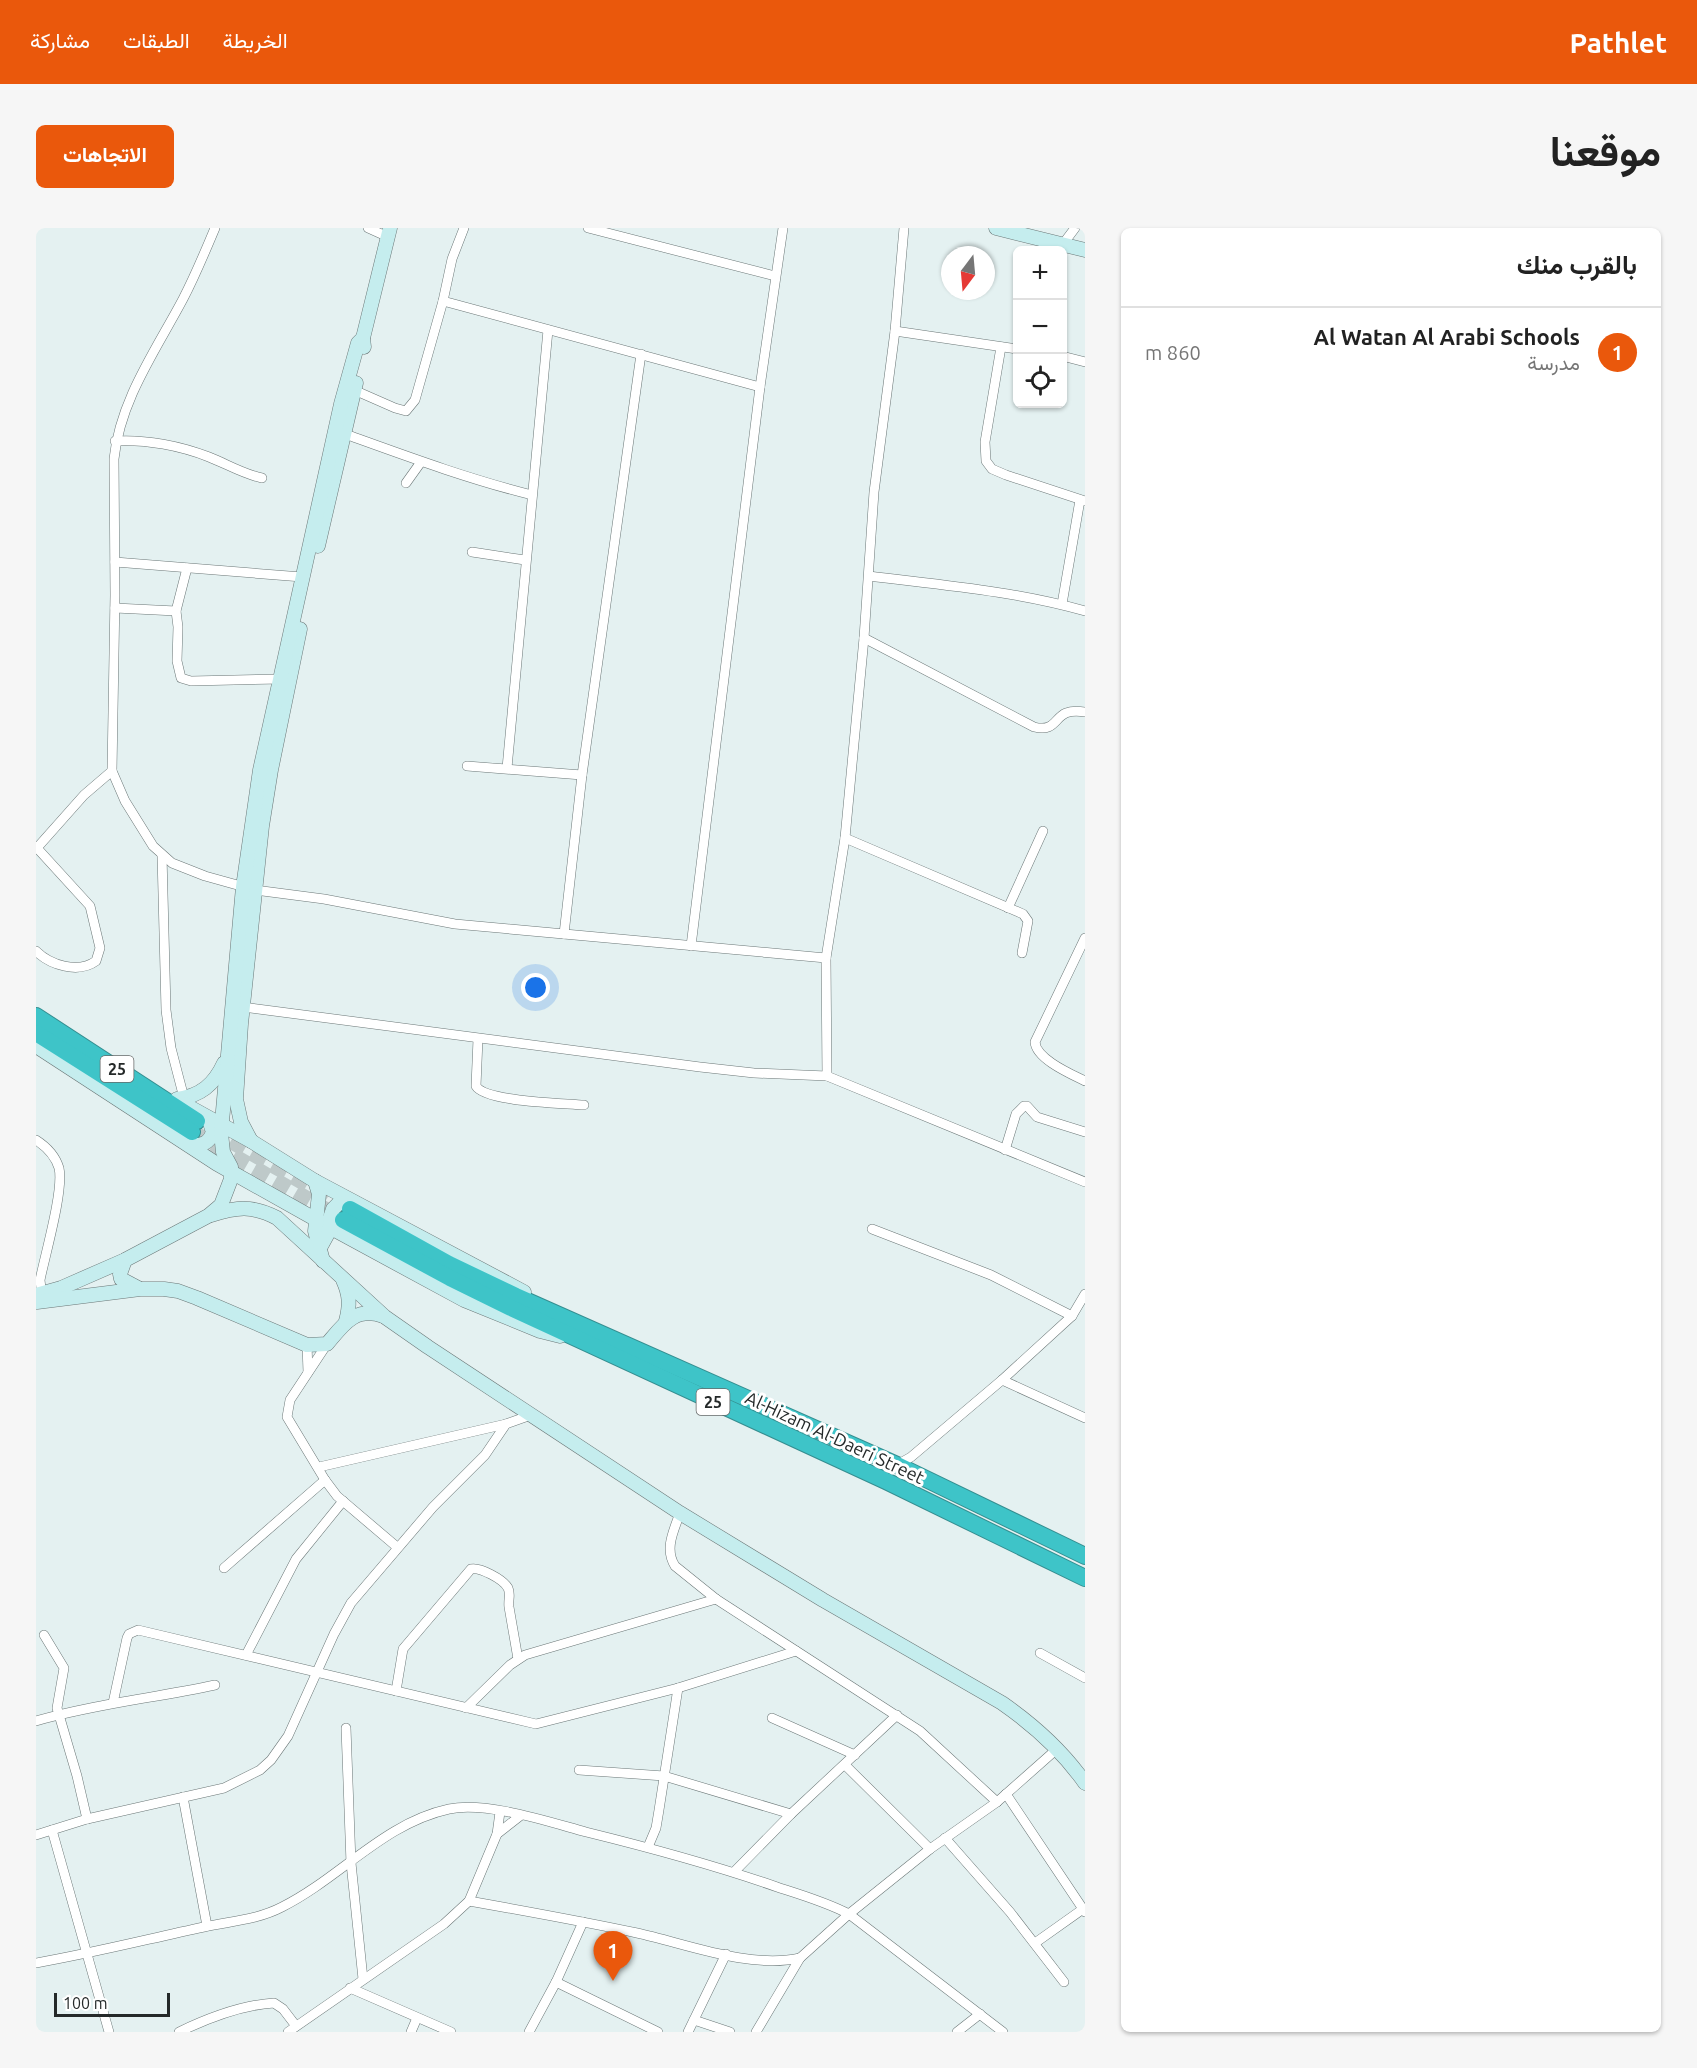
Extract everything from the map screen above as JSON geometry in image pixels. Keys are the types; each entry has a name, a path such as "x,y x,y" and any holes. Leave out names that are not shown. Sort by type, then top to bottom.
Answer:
{"highway":[{"name":"25","path":"36,1016 196,1129"},
{"name":"25","path":"36,1033 196,1129"},
{"name":"Al-Hizam Al-Daeri Street","path":"344,1215 516,1296 575,1330 1085,1578"},
{"name":"Al-Hizam Al-Daeri Street","path":"575,1330 897,1465 1085,1556"}],"street":[{"path":"215,228 183,300 149,358 120,422 114,459 115,608 112,771 125,801 153,846 172,863 186,870 249,888 342,902 455,924 826,958"},
{"path":"251,1141 241,1122 236,1099 236,1024 260,770 341,404 358,343 363,338 389,232 368,228"},
{"path":"354,390 395,408 406,411 409,409 415,400 443,301 452,259 464,228"},
{"path":"588,228 775,276"},
{"path":"691,946 760,387 783,228"},
{"path":"826,1076 826,958 845,838 864,638 874,492 904,228"},
{"path":"996,228 1085,250"},
{"path":"1063,244 1075,228"},
{"path":"443,301 760,387"},
{"path":"507,768 548,330"},
{"path":"894,330 1013,348"},
{"path":"39,1298 125,1260 208,1216 220,1205 228,1191 232,1172 222,1147 222,1125 229,1053 243,1006 249,888 312,572 365,344 363,338"},
{"path":"1001,346 985,442 986,461 992,469 1005,476 1082,500 1062,604"},
{"path":"564,933 582,775 641,354"},
{"path":"1067,357 1085,362"},
{"path":"345,434 421,462 495,486 532,495"},
{"path":"116,441 134,441 175,447 208,457 248,475 262,478"},
{"path":"406,483 421,462"},
{"path":"472,552 525,560"},
{"path":"115,562 302,577"},
{"path":"187,568 176,611 177,661 181,678 191,681 280,680"},
{"path":"869,576 969,588 1062,604 1085,611"},
{"path":"115,608 176,611"},
{"path":"864,638 1034,727 1047,729 1065,712 1085,712"},
{"path":"467,766 582,775"},
{"path":"36,951 49,962 66,966 83,966 96,961 100,953 90,906 36,849 84,795 112,771"},
{"path":"1008,908 1044,831"},
{"path":"845,838 1023,914 1028,921 1022,953"},
{"path":"162,855 166,1010 180,1099 217,1164 228,1191"},
{"path":"1085,938 1035,1042 1036,1050 1043,1056 1085,1081"},
{"path":"243,1006 478,1039 754,1073 826,1076 1085,1182"},
{"path":"36,1008 180,1099"},
{"path":"478,1039 476,1086 482,1093 505,1099 584,1105"},
{"path":"36,1046 196,1129 222,1125 251,1141 315,1181 344,1215 464,1300 540,1331 575,1330"},
{"path":"180,1099 201,1092 214,1082 229,1053"},
{"path":"1005,1149 1016,1114 1024,1106 1027,1106 1037,1117 1085,1131"},
{"path":"36,1140 54,1156 60,1178 40,1280 39,1298"},
{"path":"217,1164 316,1220 344,1215"},
{"path":"315,1181 319,1194 316,1238 322,1255"},
{"path":"208,1216 245,1208 265,1212 277,1218 322,1255 342,1278 385,1317 680,1513 823,1600 1002,1703 1029,1722 1058,1748 1085,1783"},
{"path":"322,1255 344,1215"},
{"path":"872,1228 991,1275 1072,1316"},
{"path":"125,1260 120,1274 121,1279 141,1289"},
{"path":"342,1278 350,1302 346,1322"},
{"path":"39,1298 141,1289 178,1291 307,1345 327,1344"},
{"path":"897,1465 911,1457 1002,1380 1072,1316 1085,1294"},
{"path":"385,1317 369,1313 346,1322 327,1344 290,1400 287,1417 325,1479 343,1502 398,1547"},
{"path":"307,1345 308,1372"},
{"path":"1002,1380 1085,1418"},
{"path":"319,1467 506,1424 531,1415"},
{"path":"36,1835 87,1819 224,1788 260,1770 271,1760 288,1736 344,1614 433,1507 485,1455 506,1424"},
{"path":"224,1568 325,1479"},
{"path":"246,1655 296,1559 343,1502"},
{"path":"680,1513 670,1544 671,1558 675,1566 716,1599 920,1731 997,1802"},
{"path":"396,1691 403,1649 471,1569 483,1570 505,1584 509,1590 509,1606 518,1659"},
{"path":"466,1708 525,1655 716,1599"},
{"path":"113,1703 127,1638 133,1632 145,1630 536,1724 678,1688 796,1651"},
{"path":"44,1635 64,1668 57,1708 87,1819"},
{"path":"1040,1653 1085,1678"},
{"path":"36,1721 113,1703 144,1700 215,1685"},
{"path":"648,1848 656,1828 678,1688"},
{"path":"735,1871 791,1814 897,1715"},
{"path":"771,1718 855,1755"},
{"path":"346,1728 351,1863 363,1979"},
{"path":"756,2032 800,1958 849,1914 930,1849 997,1802 1058,1748"},
{"path":"845,1765 930,1849"},
{"path":"579,1770 664,1776 791,1814"},
{"path":"1006,1794 1084,1911 1035,1943"},
{"path":"183,1797 207,1926"},
{"path":"36,1963 207,1926 252,1920 281,1908 312,1890 404,1825 430,1814 470,1807 520,1816 735,1871 809,1897 849,1914 1003,2032"},
{"path":"179,2032 235,2010 274,2003 283,2009 292,2029 444,1924 469,1901 497,1834 500,1812"},
{"path":"497,1834 520,1816"},
{"path":"52,1830 109,2032"},
{"path":"945,1838 1035,1943 1064,1982"},
{"path":"469,1901 583,1922 726,1954 774,1961 800,1958"},
{"path":"529,2032 556,1982 583,1922"},
{"path":"688,2032 726,1954"},
{"path":"556,1982 658,2032"},
{"path":"350,1988 451,2032"},
{"path":"957,2032 981,2014"},
{"path":"411,2032 417,2018"},
{"path":"694,2020 730,2032"}],"tunnel":[{"path":"210,1129 350,1209"},
{"path":"192,1132 331,1213"}],"place":[{"name":"Al Watan Al Arabi Schools","path":"613,1981"}]}
